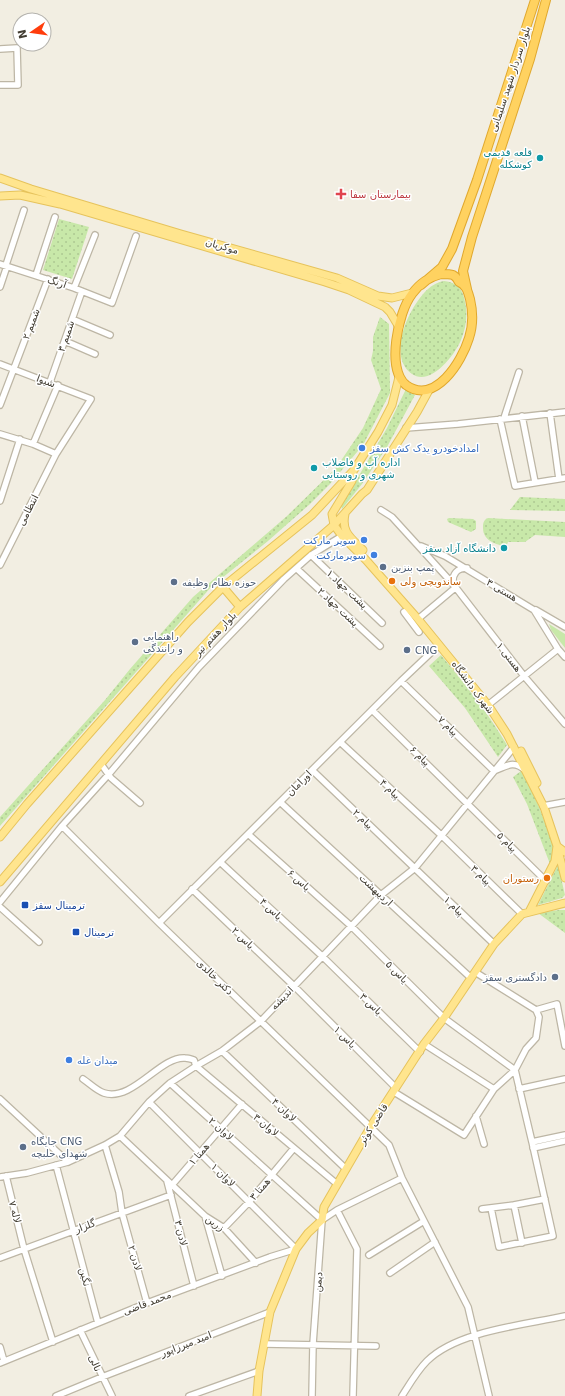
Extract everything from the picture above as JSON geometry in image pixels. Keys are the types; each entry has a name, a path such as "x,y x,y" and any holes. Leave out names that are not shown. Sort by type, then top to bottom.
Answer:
{"highway":[{"name":"بلوار سردار شهید سلیمانی","path":"421,285 442,266 452,249 479,173 535,0"},
{"name":"بلوار سردار شهید سلیمانی","path":"467,289 463,271 472,237 530,59 546,0"},
{"path":"441,274 453,275 467,289 472,321 469,338 464,352 454,370 441,383 429,390 414,389 407,385 399,378 395,365 395,358 402,312 412,293 432,276 441,274"}],"main road":[{"name":"موکریان","path":"0,178 31,189 336,278 386,298 399,297 412,293"},
{"path":"0,196 20,195 60,204 349,290 385,307 390,312 399,327"},
{"path":"0,837 27,804 183,628 223,586 312,514 354,470 378,432 392,405 399,378"},
{"name":"بلوار هفتم تیر","path":"0,882 175,677 240,607 334,525 367,490 423,402 429,390"},
{"path":"334,525 332,514 352,480 354,470"},
{"path":"345,514 343,523 344,529 420,618 489,704 515,741 546,806"},
{"name":"شهرک دانشگاه","path":"334,525 420,618 439,645 489,704 546,806 561,849 565,878"},
{"path":"223,586 240,607"},
{"path":"561,849 565,862"},
{"name":"قاضی کوثر","path":"322,1220 324,1207 371,1126 424,1044 444,1018 494,944 526,913 546,881 561,849"},
{"path":"526,913 565,903"},
{"path":"258,1396 259,1371 270,1312 296,1249 308,1233 322,1220"}],"street":[{"path":"0,49 17,48 18,85 0,85"},
{"path":"0,287 4,265 24,210"},
{"path":"36,275 55,217"},
{"path":"74,288 95,235"},
{"name":"آرنگ","path":"4,265 74,288 112,303 136,236"},
{"name":"شمیم ۲","path":"0,405 48,279"},
{"name":"شمیم ۳","path":"50,382 82,291"},
{"path":"72,319 110,335"},
{"path":"64,341 95,354"},
{"name":"شیوا","path":"0,364 58,385 91,399"},
{"path":"519,372 502,418 516,486 562,478 550,413"},
{"path":"33,444 58,385"},
{"name":"انتظامی","path":"0,565 3,554 56,454 91,399"},
{"path":"406,428 565,412"},
{"path":"522,416 535,482"},
{"path":"0,434 20,439 56,454"},
{"path":"0,501 20,439"},
{"name":"هستی ۱","path":"381,510 392,517 419,545 454,586 524,676 565,724"},
{"path":"0,902 62,826 199,667 284,579 311,555 345,538"},
{"name":"هستی ۳","path":"419,545 445,556 467,568 534,610 558,649 565,657"},
{"name":"پشت جهاد ۱","path":"311,555 382,623"},
{"path":"420,618 454,586 453,578 455,573 459,570 467,568"},
{"name":"پشت جهاد ۲","path":"297,569 380,646"},
{"path":"534,610 565,627"},
{"path":"404,612 419,632"},
{"name":"اورامان","path":"159,923 401,681 439,645"},
{"path":"489,704 558,649"},
{"name":"پیام ۷","path":"401,681 494,771"},
{"name":"پیام ۶","path":"372,710 468,803"},
{"name":"پیام ۴","path":"340,742 441,836"},
{"name":"اندیشه","path":"3,1177 68,1162 105,1145 120,1136 149,1102 170,1083 196,1066 222,1052 260,1021 381,895 415,868 514,747"},
{"path":"101,764 108,774 140,803"},
{"path":"494,771 513,764 518,765 526,771"},
{"name":"پیام ۲","path":"312,770 415,868"},
{"name":"اردیبهشت","path":"280,802 381,895 473,975 536,1010"},
{"path":"546,806 565,802"},
{"name":"پیام ۵","path":"468,803 546,881"},
{"name":"دکتر خالدی","path":"62,826 159,923 371,1126 388,1145 402,1178 468,1307 489,1396"},
{"name":"یاس ۶","path":"248,834 351,926"},
{"name":"پیام ۳","path":"441,836 526,913"},
{"name":"یاس ۴","path":"220,862 322,956"},
{"name":"پیام ۱","path":"415,868 494,944"},
{"name":"یاس ۲","path":"192,889 294,986"},
{"path":"0,907 39,942"},
{"name":"یاس ۵","path":"351,926 444,1018 514,1070"},
{"name":"یاس ۳","path":"322,956 420,1052"},
{"name":"یاس ۱","path":"294,986 395,1090 464,1135 476,1116"},
{"path":"484,1144 476,1116 494,1089 514,1070 526,1049 536,1038 539,1017 536,1010 557,1004 565,1046"},
{"path":"424,1044 494,1089"},
{"name":"لاوان ۴","path":"222,1052 346,1169"},
{"name":"لاوان ۳","path":"83,1079 103,1093 114,1094 126,1091 172,1061 184,1058 194,1060 196,1066 336,1184"},
{"path":"491,1208 499,1247 553,1236 514,1070"},
{"path":"519,1089 565,1079"},
{"name":"لاوان ۲","path":"170,1083 322,1220"},
{"path":"0,1099 68,1162"},
{"name":"لاوان ۱","path":"149,1102 296,1249"},
{"name":"همتا ۱","path":"169,1183 200,1153 242,1104"},
{"path":"532,1142 565,1135"},
{"name":"زرین","path":"120,1136 205,1216 224,1228 256,1263"},
{"path":"533,1148 565,1141"},
{"name":"لادن ۲","path":"105,1145 119,1192 122,1213 147,1303"},
{"name":"همتا ۳","path":"224,1228 249,1202 294,1148"},
{"name":"نگین","path":"56,1165 98,1323"},
{"name":"لاله ۷","path":"3,1177 53,1342"},
{"path":"322,1220 337,1210 402,1178"},
{"name":"لادن ۳","path":"169,1183 194,1286"},
{"name":"گلزار","path":"0,1258 171,1195"},
{"path":"482,1209 514,1205 545,1198"},
{"path":"514,1205 522,1242"},
{"path":"337,1210 357,1249 358,1271 353,1396"},
{"path":"205,1216 222,1276"},
{"name":"دیمن","path":"312,1396 313,1344 322,1220"},
{"path":"369,1255 424,1221"},
{"path":"390,1273 435,1242"},
{"name":"محمد قاضی","path":"2,1362 147,1303 296,1249"},
{"name":"امید میرزاپور","path":"56,1396 270,1312"},
{"path":"402,1396 427,1361 447,1346 474,1335 565,1316"},
{"name":"نالی","path":"80,1330 112,1396"},
{"path":"264,1344 376,1346"},
{"path":"0,1347 2,1362"},
{"path":"189,1396 259,1371"}],"green space":[{"path":"59,219 89,227 72,279 43,270"},
{"path":"444,281 456,285 463,293 466,312 464,331 458,346 448,361 434,373 419,377 412,374 404,366 401,356 403,331 414,307 421,297 431,286"},
{"path":"380,317 389,324 390,393 363,445 330,484 310,504 268,541 212,586 0,826 0,817 105,700 193,597 287,516 336,468 363,428 381,389 371,360 373,351 373,337"},
{"path":"406,389 415,395 387,447 362,484 342,509 341,506 387,428"},
{"path":"520,497 565,499 565,511 510,510"},
{"path":"488,518 565,522 565,537 535,535 525,542 508,542 506,547 498,545 485,536 483,524"},
{"path":"447,519 473,519 476,521 476,529 471,532 448,522"},
{"path":"549,624 565,634 565,648 551,630"},
{"path":"441,655 476,699 507,745 498,757 465,708 429,666"},
{"path":"521,771 525,776 539,807 555,849 550,864 527,804 513,777"},
{"path":"558,865 565,895 562,898 538,905"},
{"path":"565,910 565,933 538,913"}],"place":[{"name":"قلعه قدیمی کوشکله","path":"540,158"},
{"name":"بیمارستان سفا","path":"341,194"},
{"name":"امدادخودرو یدک کش سقز","path":"362,448"},
{"name":"اداره آب و فاضلاب شهری و روستایی","path":"314,468"},
{"name":"سوپر مارکت","path":"364,540"},
{"name":"دانشگاه آزاد سقز","path":"504,548"},
{"name":"سوپرمارکت","path":"374,555"},
{"name":"پمپ بنزین","path":"383,567"},
{"name":"ساندویچی ولی","path":"392,581"},
{"name":"حوزه نظام وظیفه","path":"174,582"},
{"name":"راهنمایی و رانندگی","path":"135,642"},
{"name":"CNG","path":"407,650"},
{"name":"رستوران","path":"547,878"},
{"name":"ترمینال سقز","path":"25,905"},
{"name":"ترمینال","path":"76,932"},
{"name":"دادگستری سقز","path":"555,977"},
{"name":"میدان غله","path":"69,1060"},
{"name":"جایگاه CNG شهدای حلبچه","path":"23,1147"}]}
